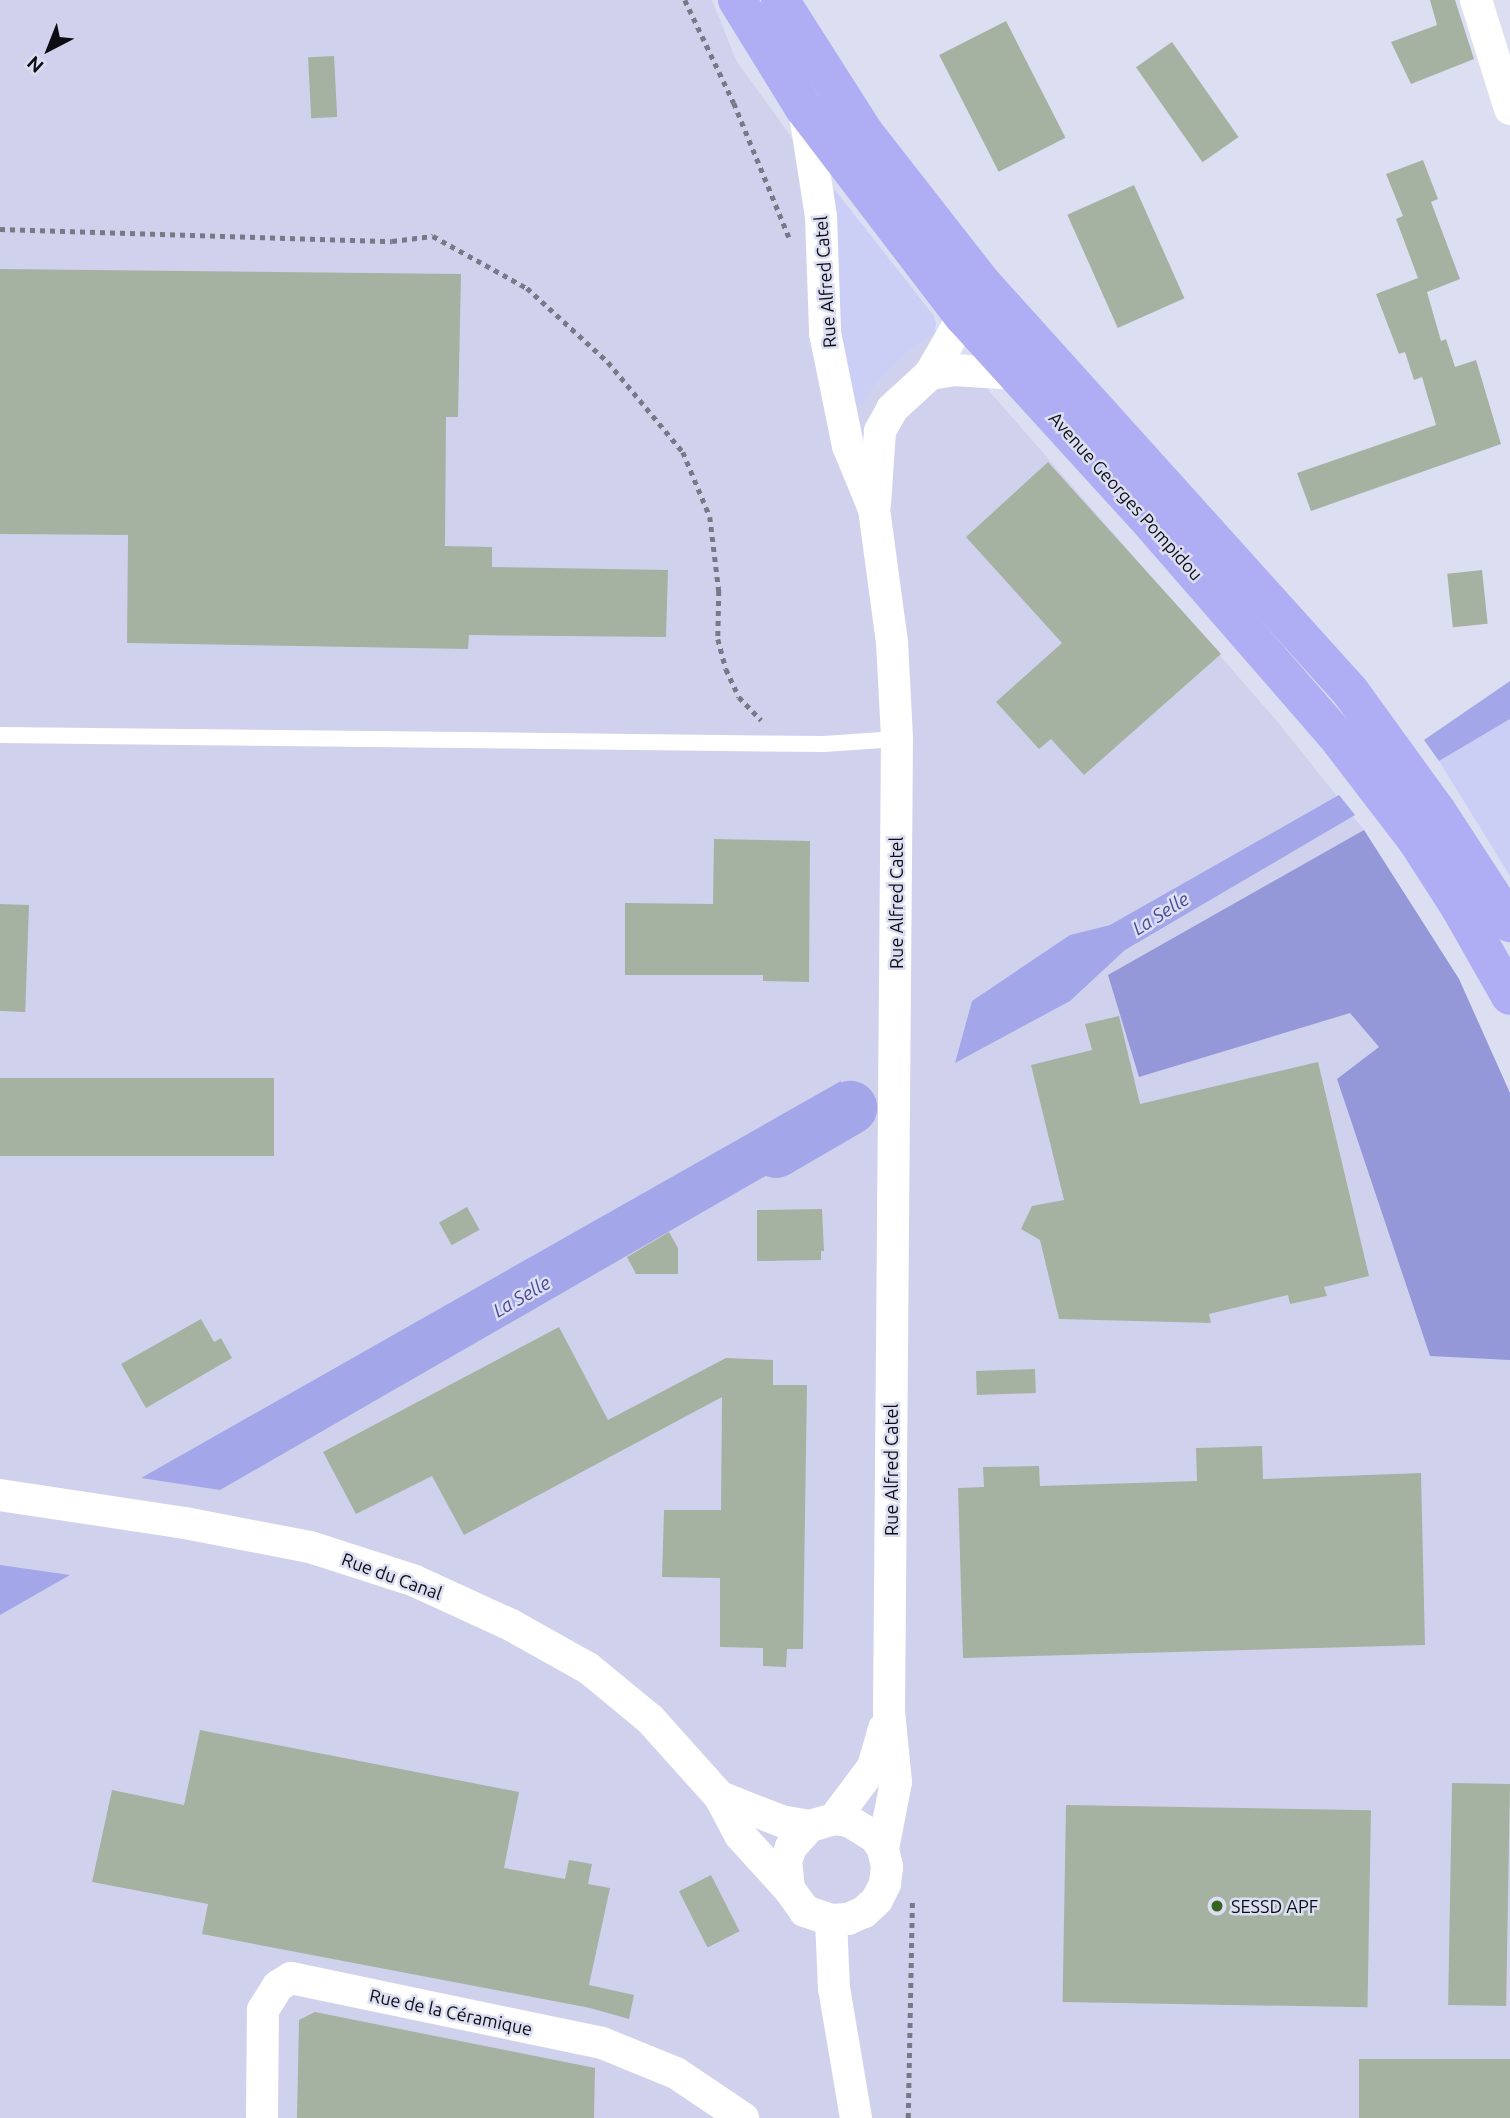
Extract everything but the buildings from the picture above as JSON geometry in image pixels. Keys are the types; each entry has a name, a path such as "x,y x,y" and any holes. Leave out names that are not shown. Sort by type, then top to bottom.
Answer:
{"main road":[{"name":"Avenue Georges Pompidou","path":"737,0 803,107 963,316 1335,734 1417,841 1510,996"},
{"name":"Avenue Georges Pompidou","path":"780,0 864,132 982,283 1350,691 1507,911"}],"street":[{"path":"1476,0 1510,109"},
{"name":"Rue Alfred Catel","path":"803,107 821,216 825,333 848,446 874,509 892,642 897,739 889,1710 896,1782 883,1849"},
{"path":"874,509 880,431 892,409 930,374 982,283"},
{"path":"930,374 954,370 1017,374"},
{"name":"Rue du Canal","path":"0,1495 185,1522 310,1547 415,1581 511,1625 588,1668 650,1719 720,1797 740,1835 789,1889"},
{"name":"Rue Alfred Catel","path":"822,1822 873,1767 889,1710"},
{"name":"Rue du Canal","path":"720,1797 781,1821 822,1822"},
{"path":"822,1822 863,1827 883,1849 887,1867 885,1884 877,1900 856,1916 831,1920 806,1910 789,1889 785,1875 788,1854 799,1835 822,1822"},
{"path":"831,1920 834,1988 856,2118"},
{"name":"Rue de la Céramique","path":"262,2118 263,2010 278,1986 291,1978 602,2043 676,2073 743,2118"}],"lane":[{"path":"0,735 783,744 897,739"}],"path":[{"path":"0,229 392,241 433,236 527,288 608,362 683,452 710,517 719,591 718,639 726,669 739,697 783,744"}],"shaded area":[{"path":"0,0 712,0 736,60 901,290 1277,721 1364,830 1459,979 1510,1093 1510,2118 0,2118"},
{"path":"835,190 934,316 936,324 934,333 909,350 876,383 861,405 855,405 840,367 827,203"},
{"path":"1510,719 1510,876 1439,761"},
{"path":"1364,830 1459,979 1510,1093 1510,1360 1430,1356 1337,1079 1379,1047 1350,1013 1139,1077 1108,975"}],"water":[{"path":"1510,681 1510,719 1439,761 1424,740"},
{"path":"1339,795 1355,815 1125,950 1070,1001 955,1063 972,1001 1070,935 1110,925"},
{"path":"841,1081 840,1133 220,1490 141,1478"},
{"path":"0,1565 70,1575 0,1615"}],"waterway":[{"name":"La Selle","path":"776,1151 850,1108"}],"place":[{"name":"SESSD APF","path":"1217,1906"}]}
